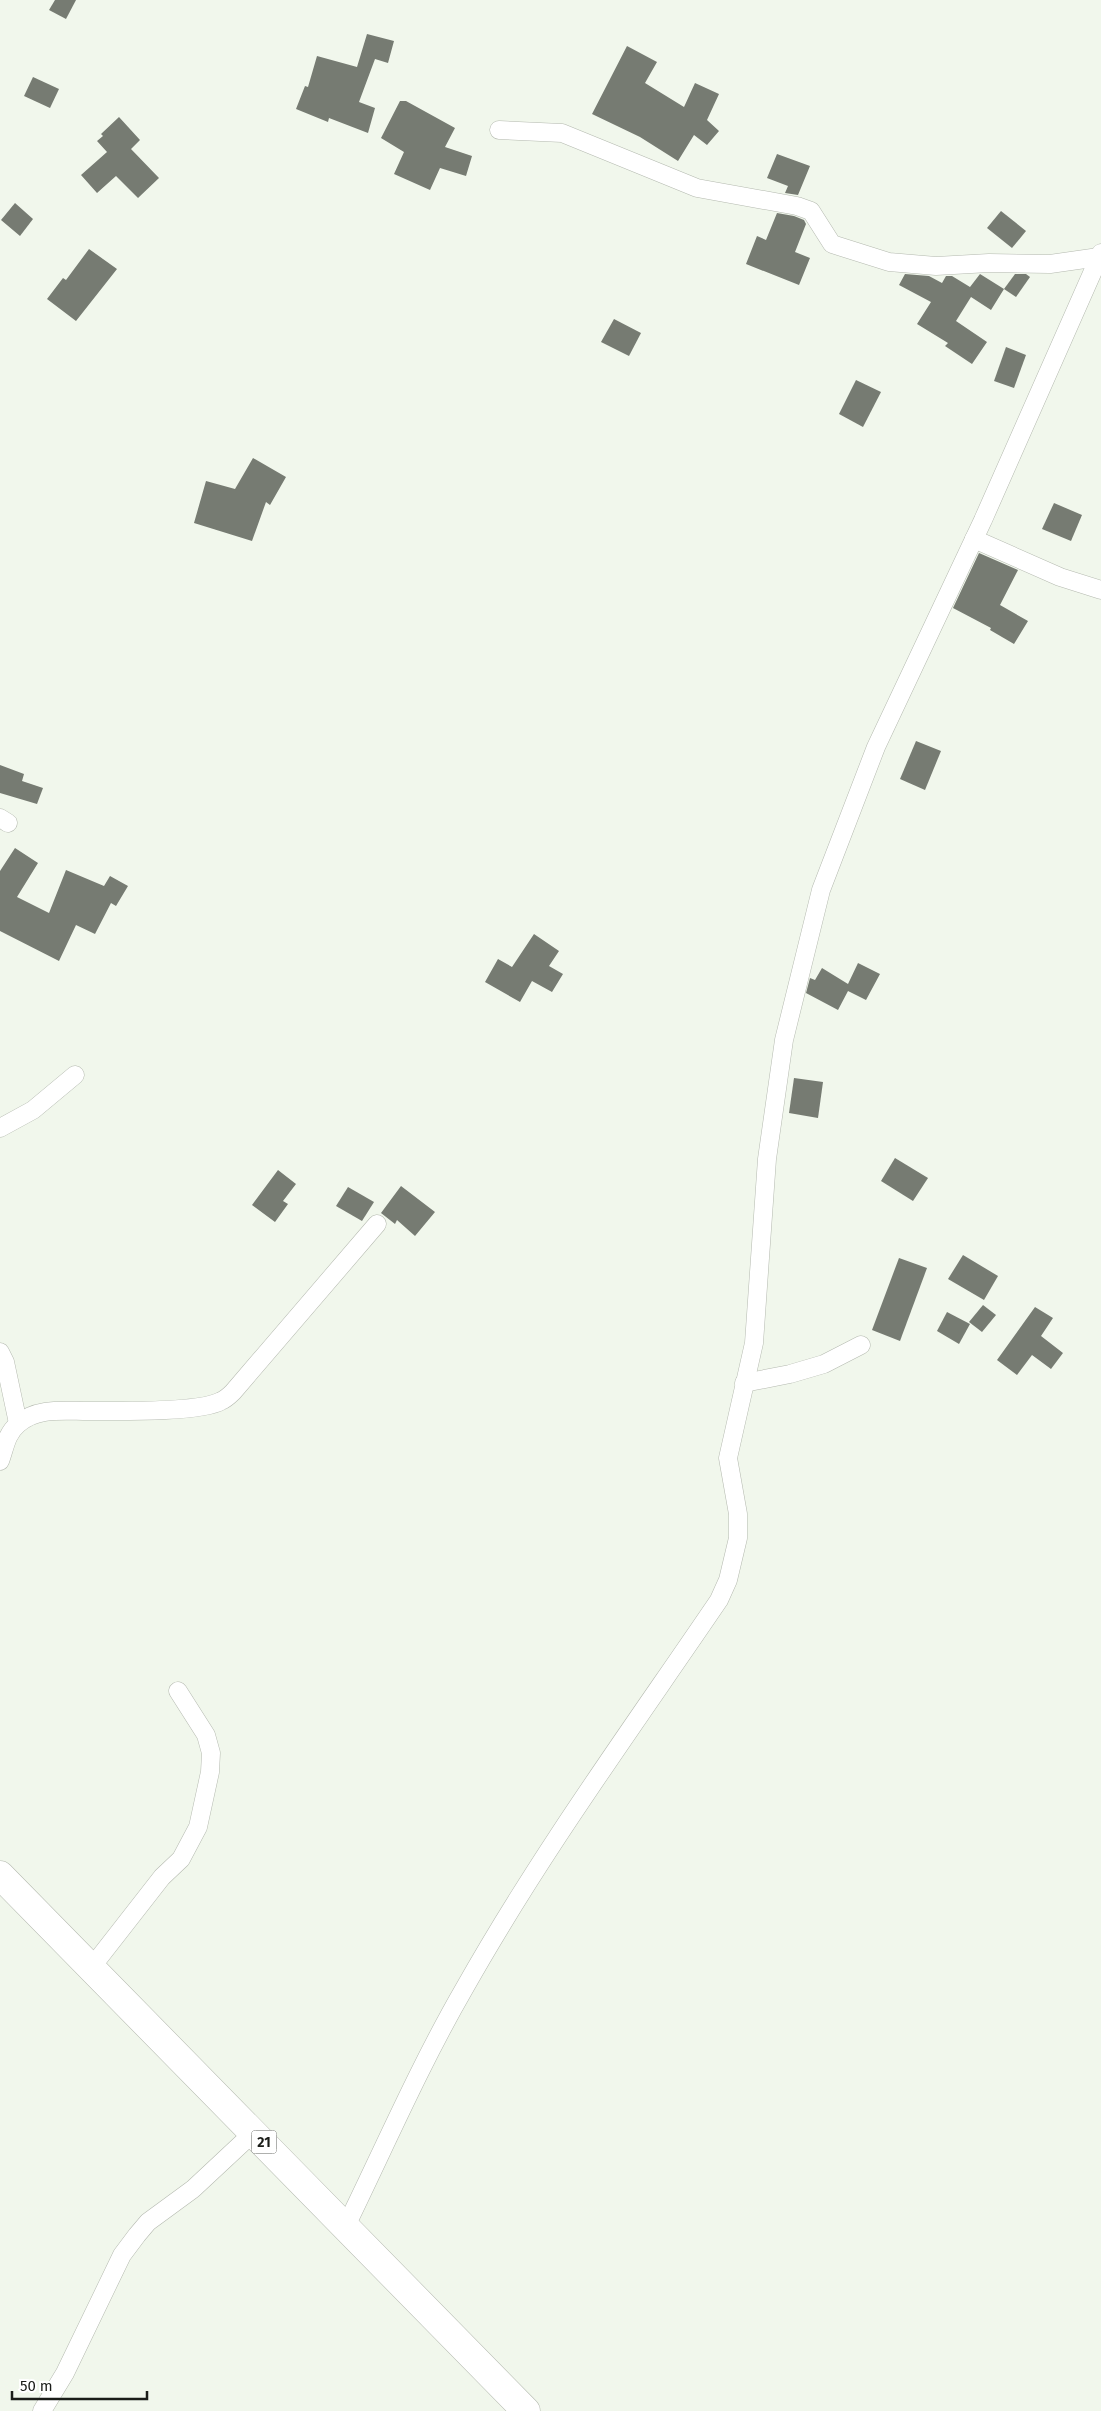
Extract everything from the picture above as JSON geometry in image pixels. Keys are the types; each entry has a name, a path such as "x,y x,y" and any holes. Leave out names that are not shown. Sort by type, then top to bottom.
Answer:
{"highway":[{"name":"21","path":"0,1875 346,2226 520,2409"}],"street":[{"path":"499,130 562,133 697,188 797,206 811,211 832,244 890,262 936,266 989,263 1050,264 1100,255"},
{"path":"346,2226 414,2083 464,1989 531,1878 719,1600 728,1580 738,1538 738,1514 728,1458 754,1343 767,1158 784,1040 822,890 876,747 974,539 1100,255"},
{"path":"974,539 1060,577 1101,590"},
{"path":"0,1128 33,1110 75,1075"},
{"path":"0,1461 5,1442 18,1423 44,1411 133,1411 204,1406 221,1401 233,1392 378,1224"},
{"path":"744,1383 790,1374 824,1364 861,1345"},
{"path":"0,1352 5,1362 18,1423"},
{"path":"91,1968 162,1876 181,1858 198,1827 210,1772 211,1753 206,1735 178,1692"},
{"path":"42,2411 66,2373 122,2255 137,2235 148,2222 193,2189 254,2132"}],"building":[{"path":"55,0 76,0 66,19 49,10"},
{"path":"367,34 394,41 388,63 375,59 359,102 375,108 368,133 329,118 328,122 296,109 305,86 308,87 317,56 357,67"},
{"path":"627,46 657,62 645,83 684,107 695,83 719,94 707,120 719,131 707,145 694,135 678,161 640,137 592,114"},
{"path":"33,77 59,89 50,108 24,96"},
{"path":"400,101 406,101 455,128 445,147 472,156 466,176 440,168 430,190 394,174 404,152 381,138"},
{"path":"119,117 140,140 131,149 159,178 138,198 116,176 97,193 81,175 107,152 97,141 103,136 101,134"},
{"path":"777,154 810,166 798,195 785,193 788,186 767,178"},
{"path":"15,203 33,219 20,236 1,220"},
{"path":"1001,211 1026,231 1012,248 987,228"},
{"path":"777,213 794,216 804,220 806,224 795,252 810,258 799,285 746,264 757,236 766,240"},
{"path":"89,249 117,269 76,321 47,299 63,278 66,280"},
{"path":"905,274 929,276 942,283 946,276 952,276 970,287 980,274 1004,289 991,310 971,297 956,321 987,342 972,364 945,346 948,343 917,324 931,302 899,285"},
{"path":"1015,274 1026,274 1030,277 1016,297 1004,289"},
{"path":"614,319 641,333 629,356 601,342"},
{"path":"1006,347 1026,355 1014,388 994,381"},
{"path":"856,380 881,392 863,427 839,414"},
{"path":"253,458 286,477 270,505 266,502 252,541 194,523 206,481 235,489"},
{"path":"1054,503 1082,515 1071,541 1042,529"},
{"path":"979,553 1018,570 1000,605 1028,621 1014,644 990,630 991,628 953,608"},
{"path":"916,741 941,751 925,790 900,779"},
{"path":"0,765 24,774 22,781 43,788 37,804 0,793"},
{"path":"15,848 38,863 17,897 49,913 66,870 104,886 110,876 128,886 116,906 111,903 95,934 76,925 59,961 0,931 0,871"},
{"path":"534,934 559,951 549,966 563,974 552,992 532,981 520,1002 485,982 498,959 512,967"},
{"path":"858,963 880,974 866,1000 848,991 838,1010 806,993 810,978 815,980 822,968 848,984"},
{"path":"794,1078 823,1082 818,1118 789,1113"},
{"path":"895,1158 928,1178 913,1201 881,1181"},
{"path":"278,1170 296,1184 283,1201 288,1204 275,1222 252,1205"},
{"path":"401,1186 435,1212 415,1236 397,1220 395,1224 381,1213"},
{"path":"348,1187 374,1202 362,1221 336,1206"},
{"path":"963,1255 998,1276 984,1300 948,1279"},
{"path":"899,1258 927,1268 900,1341 872,1330"},
{"path":"983,1305 996,1315 982,1332 969,1322"},
{"path":"1035,1307 1053,1318 1041,1336 1063,1353 1051,1369 1032,1355 1017,1375 997,1360"},
{"path":"947,1312 970,1324 959,1344 937,1331"}]}
